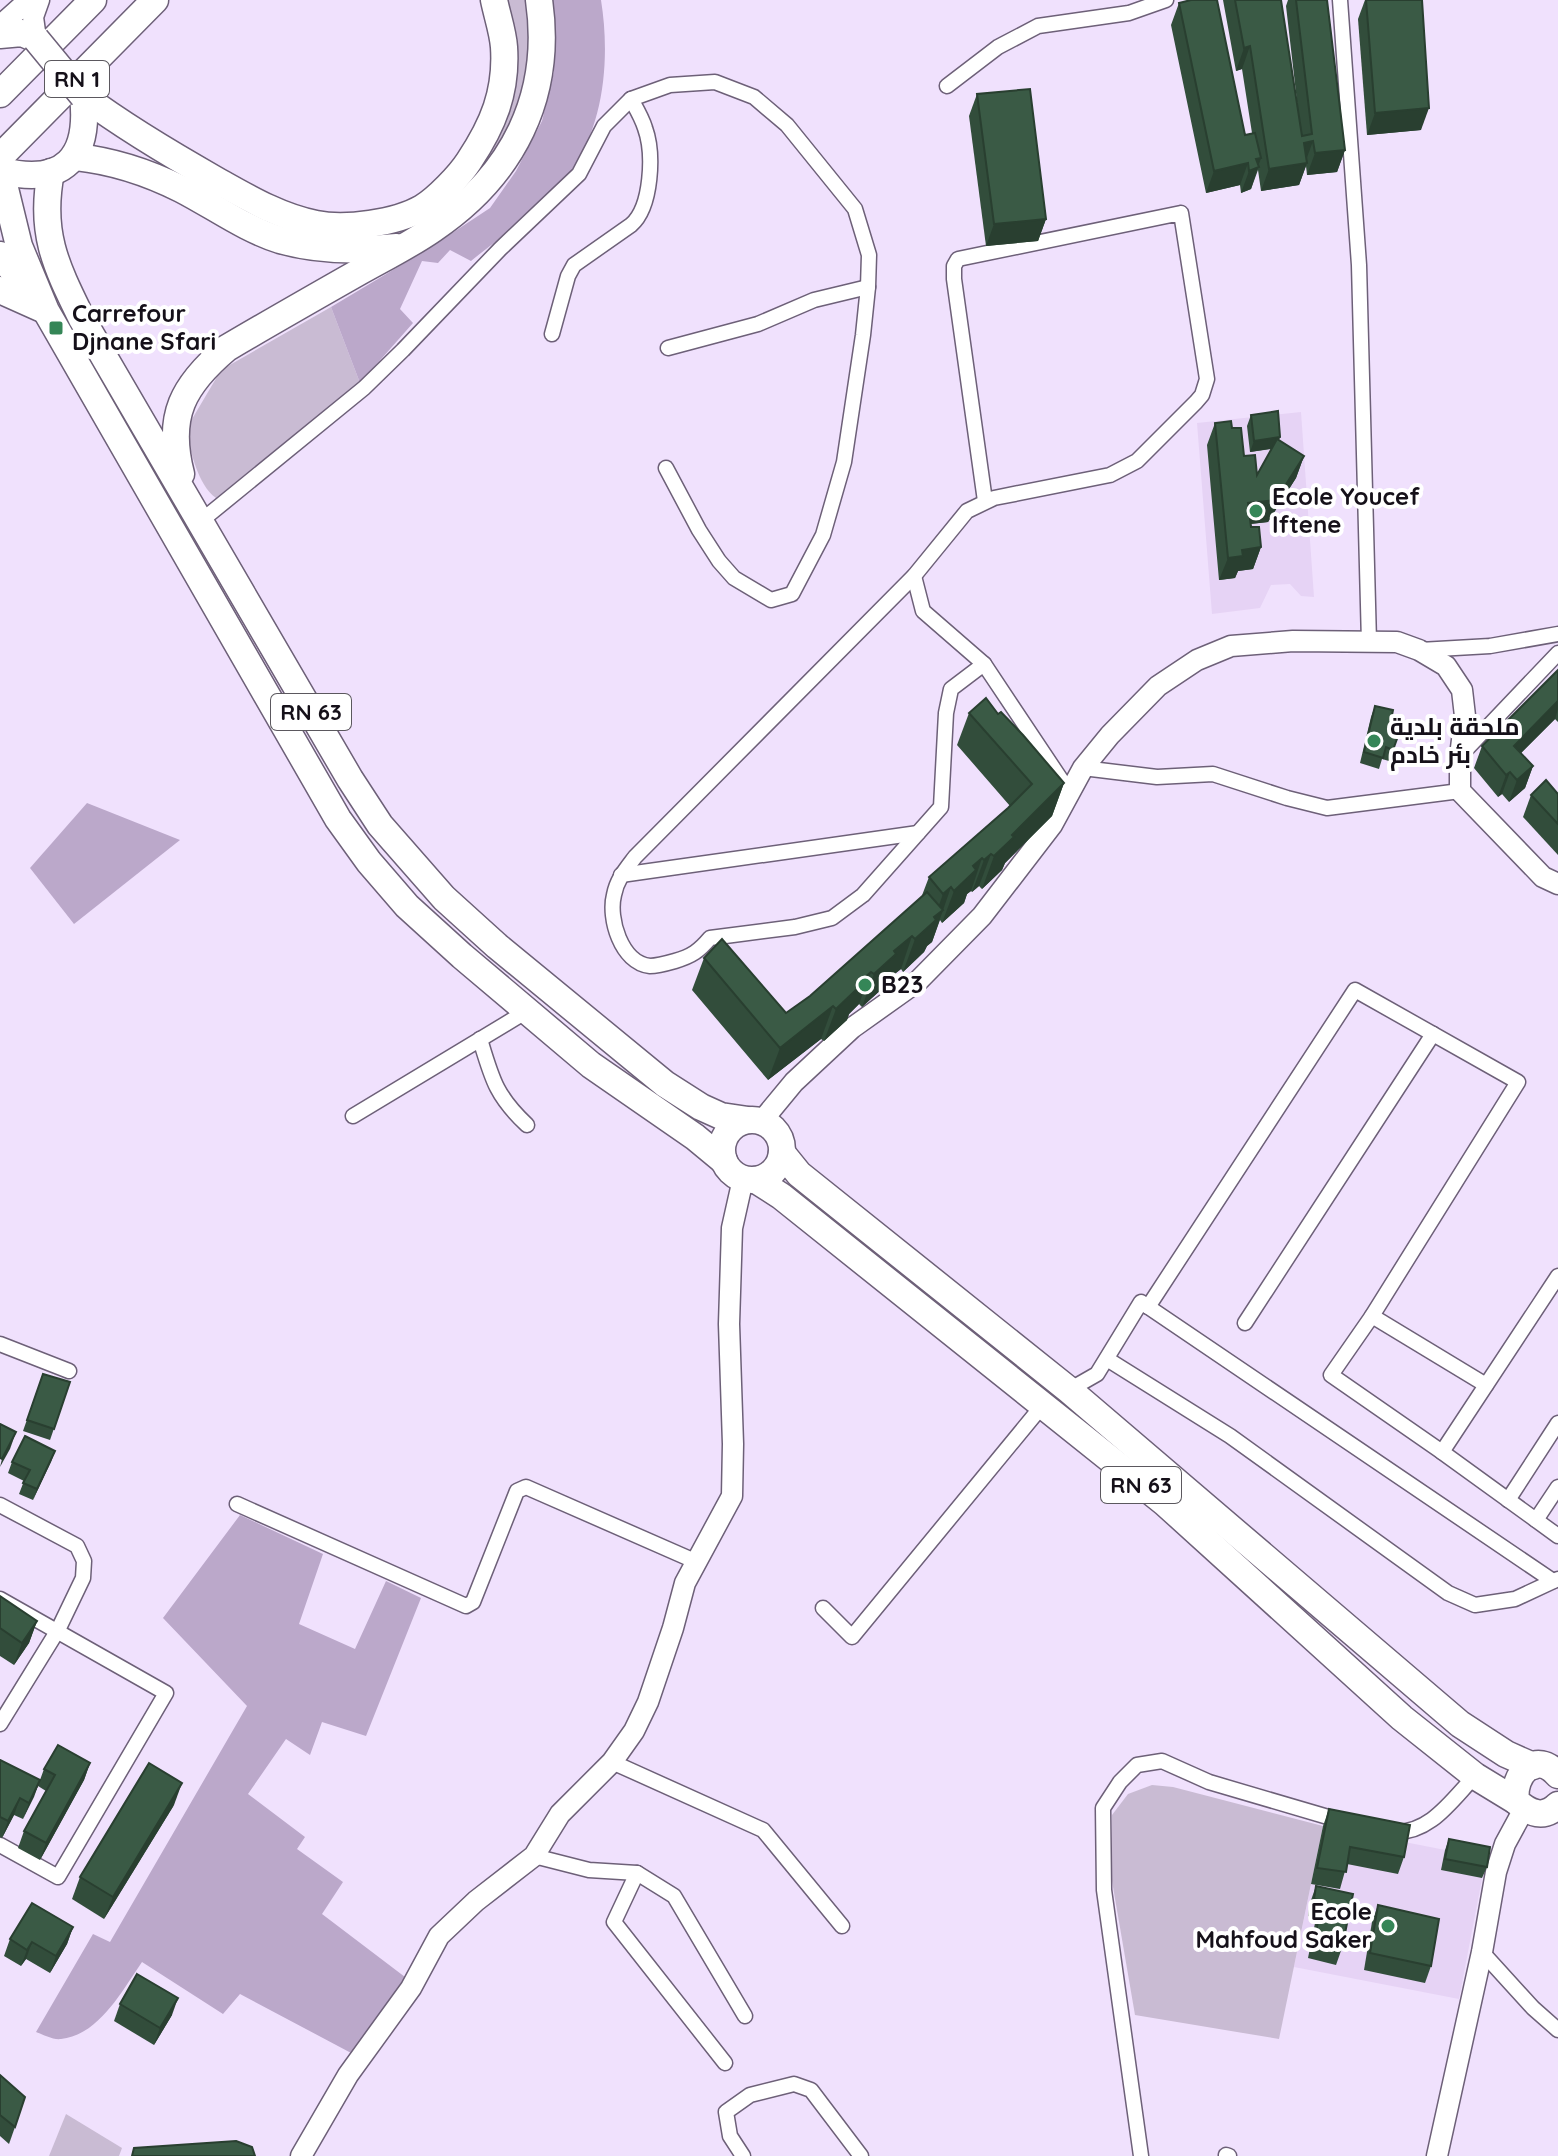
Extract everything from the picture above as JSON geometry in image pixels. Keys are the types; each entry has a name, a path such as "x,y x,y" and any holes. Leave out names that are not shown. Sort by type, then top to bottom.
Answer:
{"highway":[{"name":"RN 1","path":"0,94 93,0"},
{"name":"RN 1","path":"1,165 155,0"},
{"path":"0,35 22,33 36,39 83,96 146,141 251,200 287,216 316,224 346,227 378,223 422,208 463,171 490,130 502,88 504,46 494,0"},
{"path":"195,511 176,455 174,435 178,411 188,387 205,366 227,348 433,229 472,199 506,159 529,115 541,74 542,22 539,0"},
{"path":"76,157 84,129 83,96"},
{"path":"1,165 33,175 51,172 76,157 120,164 149,175 279,240 351,250 403,246"},
{"name":"RN 63","path":"1,165 19,246 46,311 338,819 369,862 407,906 591,1065 741,1173 781,1196 1165,1503 1402,1718 1475,1776 1540,1809"},
{"name":"RN 63","path":"51,172 46,222 53,253 82,319 350,779 380,825 444,898 582,1018 665,1084 721,1116 754,1121 773,1128 780,1140 782,1153 799,1174 1069,1390 1460,1724 1495,1748 1533,1766 1544,1765 1558,1775"},
{"path":"0,255 46,311"},
{"path":"0,290 46,311"},
{"path":"754,1121 735,1125 726,1135 722,1148 741,1173 768,1175 778,1166 782,1153"},
{"path":"1533,1766 1523,1771 1517,1780 1540,1809"}],"street":[{"path":"0,26 29,0"},
{"path":"36,39 33,17 39,0"},
{"path":"947,86 998,47 1038,26 1129,13 1166,0"},
{"path":"1340,0 1359,265 1369,642"},
{"path":"195,511 364,388 500,249 579,174 604,126 631,99 670,85 715,82 754,97 787,125 855,209 869,255 868,287 844,462 823,535 792,594 771,600 734,578 699,530 666,468"},
{"path":"552,334 574,265 640,218 651,164 646,129 631,99"},
{"path":"984,664 951,689 946,713 941,807 863,895 832,918 795,927 710,938 697,954 649,966 633,958 622,943 612,917 613,896 621,875 635,857 914,576 967,511 985,501 1110,475 1137,461 1202,395 1207,379 1181,213 958,259 954,266 954,279 985,501"},
{"path":"668,348 758,324 814,300 868,287"},
{"path":"914,576 923,611 984,664 1070,793"},
{"path":"1419,650 1490,646 1558,634"},
{"path":"754,1121 852,1028 918,981 982,916 1052,825 1083,768 1158,686 1197,660 1231,646 1293,641 1397,642 1419,650 1446,666 1462,690 1465,716 1460,791 1543,877 1558,884"},
{"path":"1460,756 1558,653"},
{"path":"1083,768 1157,777 1213,774 1327,808 1460,791"},
{"path":"621,875 918,833"},
{"path":"1148,1307 1355,990 1518,1082 1372,1316 1331,1375 1558,1536"},
{"path":"353,1116 527,1011"},
{"path":"1245,1323 1433,1034"},
{"path":"480,1039 494,1085 510,1109 527,1125"},
{"path":"301,2156 348,2075 411,1988 439,1936 476,1901 534,1856 560,1814 612,1762 634,1731 648,1702 685,1583 732,1496 729,1324 732,1228 741,1173"},
{"path":"1442,1452 1558,1276"},
{"path":"1069,1390 1097,1374 1141,1302 1556,1580"},
{"path":"1372,1316 1486,1385"},
{"path":"0,1344 69,1371"},
{"path":"1107,1359 1230,1436 1448,1593 1475,1605 1515,1599 1556,1580"},
{"path":"823,1608 852,1637 1042,1406"},
{"path":"1508,1500 1558,1423"},
{"path":"237,1504 466,1606 473,1602 517,1491 526,1487 697,1562"},
{"path":"1536,1520 1558,1487"},
{"path":"0,1505 77,1546 84,1561 83,1578 58,1630 0,1724"},
{"path":"0,1599 166,1693 58,1877 0,1845"},
{"path":"1141,2156 1104,1890 1103,1808 1120,1782 1137,1765 1162,1761 1209,1782 1375,1829 1410,1833 1429,1822 1475,1776"},
{"path":"612,1762 763,1830 842,1926"},
{"path":"1437,2156 1482,1952 1496,1872 1505,1844 1540,1809"},
{"path":"534,1856 589,1870 637,1873 674,1896 745,2016"},
{"path":"637,1873 614,1922 725,2063"},
{"path":"1482,1952 1533,2008 1558,2030"},
{"path":"743,2156 730,2136 726,2112 750,2095 794,2084 811,2090 861,2156"}],"shaded area":[{"path":"500,0 526,0 532,44 520,115 473,187 403,238 392,236 393,232 480,166 501,132 507,110"},
{"path":"550,0 601,0 605,44 602,88 598,111 582,152 571,171 549,196 471,261 450,250 438,263 422,261 400,309 413,323 360,383 331,307 490,208 516,171 542,121 554,72"},
{"path":"331,307 360,383 216,498 204,485 185,431 221,370"},
{"name":"Ecole Youcef Iftene","path":"1301,412 1314,597 1301,596 1290,584 1271,585 1260,608 1212,614 1197,423"},
{"path":"87,803 180,840 74,924 30,868"},
{"path":"240,1515 323,1554 299,1624 355,1649 386,1581 421,1598 366,1736 322,1722 310,1755 286,1739 248,1794 305,1837 297,1849 343,1882 322,1914 405,1977 353,2054 240,1994 223,2014 142,1962 98,2021 75,2036 61,2039 48,2037 36,2032 93,1934 110,1942 247,1706 163,1618"},
{"path":"1152,1785 1173,1787 1323,1826 1279,2039 1135,2015 1112,1881 1112,1815 1128,1794"},
{"name":"Ecole Mahfoud Saker","path":"1323,1826 1486,1858 1459,1999 1294,1967"},
{"path":"66,2114 122,2148 119,2156 49,2156"}],"building":[{"path":"1217,0 1245,135 1255,133 1261,158 1256,159 1259,167 1249,171 1248,163 1214,171 1179,3"},
{"path":"1235,0 1281,0 1302,136 1312,134 1296,0 1327,0 1345,150 1315,153 1313,141 1304,143 1307,163 1269,169 1250,46 1244,48"},
{"path":"1366,0 1422,0 1429,108 1375,113"},
{"path":"1030,89 1046,219 994,224 977,94"},
{"path":"1278,411 1280,437 1254,441 1251,415"},
{"path":"1231,421 1232,428 1241,428 1244,456 1255,455 1257,475 1277,439 1304,456 1276,500 1248,503 1251,527 1259,527 1261,547 1242,550 1243,556 1228,558 1215,423"},
{"path":"1558,670 1558,701 1514,746 1533,766 1517,780 1510,772 1506,775 1482,746"},
{"path":"986,698 1064,783 994,856 991,854 984,860 982,858 973,866 976,870 954,891 951,887 943,894 929,877 1032,784 969,713"},
{"path":"1375,706 1393,710 1391,720 1399,724 1393,750 1386,747 1383,758 1364,752"},
{"path":"1546,780 1558,794 1558,824 1531,795"},
{"path":"927,892 943,910 934,917 936,920 915,939 912,936 894,951 896,954 856,985 858,988 836,1009 833,1006 780,1048 704,958 722,939 786,1013 810,996"},
{"path":"43,1374 70,1382 54,1429 27,1420"},
{"path":"0,1424 16,1432 2,1459 0,1458"},
{"path":"25,1436 55,1451 37,1489 23,1483 30,1470 12,1462"},
{"path":"0,1596 37,1621 22,1643 0,1628"},
{"path":"58,1745 90,1763 46,1843 24,1831 55,1775 44,1769"},
{"path":"0,1760 40,1780 29,1803 20,1798 8,1821 0,1817"},
{"path":"149,1763 182,1783 113,1897 80,1877"},
{"path":"1329,1809 1410,1825 1404,1857 1350,1847 1346,1872 1317,1868"},
{"path":"1449,1839 1490,1847 1487,1867 1445,1859"},
{"path":"1316,1886 1353,1894 1342,1948 1314,1942 1322,1901 1314,1899"},
{"path":"32,1903 73,1927 56,1956 32,1942 27,1950 10,1939"},
{"path":"1378,1905 1439,1919 1431,1966 1370,1953"},
{"path":"137,1974 178,1998 160,2028 120,2004"},
{"path":"0,2075 25,2097 15,2127 0,2115"},
{"path":"236,2141 252,2147 255,2156 132,2156 134,2148"}],"place":[{"name":"Carrefour Djnane Sfari","path":"56,328"},
{"name":"Ecole Youcef Iftene","path":"1256,511"},
{"name":"ملحقة بلدية بئر خادم","path":"1374,741"},
{"name":"B23","path":"865,985"},
{"name":"Ecole Mahfoud Saker","path":"1388,1926"}]}
